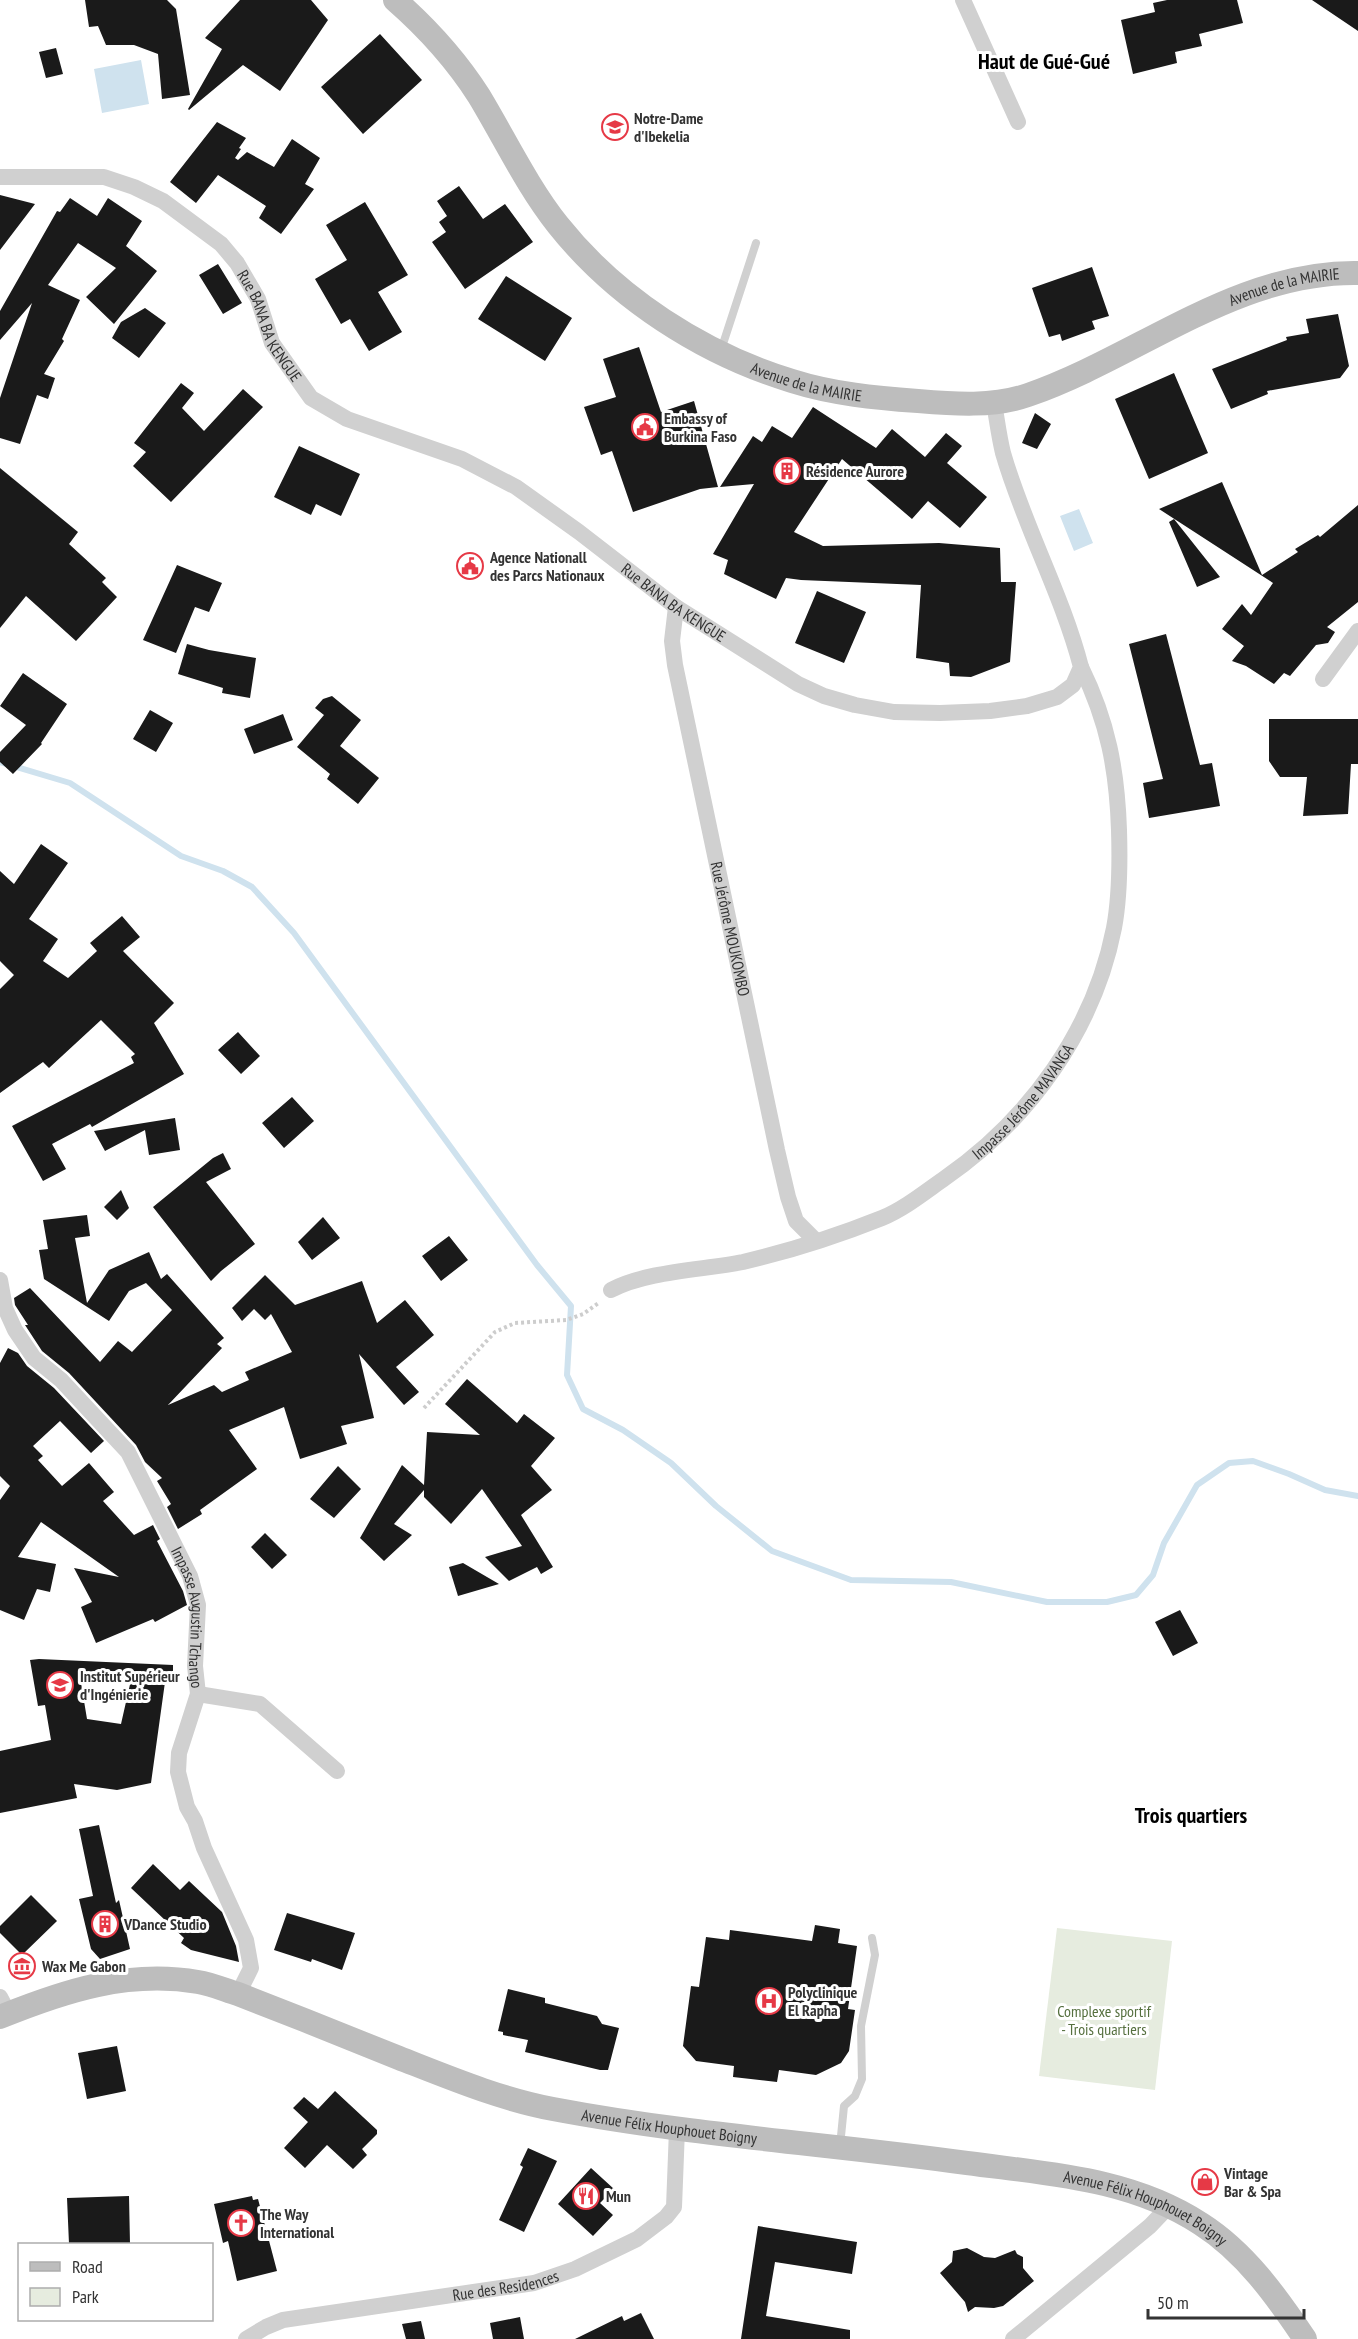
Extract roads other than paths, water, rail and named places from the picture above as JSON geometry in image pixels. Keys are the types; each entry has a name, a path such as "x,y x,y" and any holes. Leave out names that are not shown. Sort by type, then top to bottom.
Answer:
{"main road":[{"name":"Avenue de la MAIRIE","path":"395,0 432,35 457,65 556,223 584,256 638,301 681,331 720,353 765,372 826,390 900,400 994,403 1026,396 1094,368 1238,296 1277,283 1316,276 1358,273"},
{"name":"Avenue Félix Houphouet Boigny","path":"3,2009 88,1986 131,1978 156,1977 200,1982 238,1994 471,2086 551,2109 677,2129 840,2147 1091,2180 1136,2192 1202,2224 1240,2257 1270,2289 1305,2339"}],"street":[{"path":"963,0 1018,122"},
{"name":"Rue BANA BA KENGUE","path":"0,177 104,177 134,187 163,201 221,244 237,263 258,299 272,343 311,398 347,419 462,459 516,487 676,607 798,684 824,696 894,712 990,711 1027,706 1058,697 1072,685 1081,667"},
{"path":"994,403 1003,453 1075,644 1081,667"},
{"name":"Rue Jérôme MOUKOMBO","path":"676,607 672,641 675,666 777,1150 796,1221 816,1241"},
{"path":"1323,679 1358,631"},
{"name":"Impasse Jérôme MAVANGA","path":"608,1294 634,1281 741,1262 816,1241 884,1217 959,1168 994,1140 1023,1110 1042,1085 1065,1052 1084,1016 1099,981 1114,929 1119,850 1118,793 1114,761 1099,709 1081,667"},
{"name":"Impasse Augustin Tchango","path":"0,1280 8,1315 34,1358 75,1394 128,1452 190,1576 198,1605 195,1666 198,1694 179,1753 178,1772 187,1807 246,1940 251,1968 238,1994"},
{"path":"198,1694 260,1704 337,1771"},
{"name":"Rue des Residences","path":"246,2339 266,2326 283,2320 534,2283 596,2260 637,2239 666,2217 674,2207 677,2129"},
{"path":"1013,2339 1150,2226 1168,2206"}],"lane":[{"path":"720,353 756,243"},
{"path":"840,2147 844,2106 855,2096 862,2079 861,2026 875,1955 872,1938"}],"water":[{"path":"141,60 149,104 102,113 94,69"},
{"path":"1079,509 1093,543 1074,551 1060,516"}],"waterway":[{"path":"0,762 70,783 181,856 223,871 252,887 294,933 537,1265 571,1306 567,1375 583,1409 623,1430 671,1463 716,1506 772,1551 851,1580 951,1582 1047,1602 1107,1602 1136,1595 1153,1575 1164,1543 1197,1485 1229,1463 1253,1461 1325,1490 1358,1496"}],"place":[{"name":"Notre-Dame d'Ibekelia","path":"615,127"},
{"name":"Embassy of Burkina Faso","path":"645,427"},
{"name":"Résidence Aurore","path":"787,471"},
{"name":"Agence Nationall des Parcs Nationaux","path":"470,566"},
{"name":"Institut Supérieur d'Ingénierie","path":"60,1685"},
{"name":"VDance Studio","path":"105,1924"},
{"name":"Wax Me Gabon","path":"22,1966"},
{"name":"Polyclinique El Rapha","path":"769,2001"},
{"name":"Vintage Bar & Spa","path":"1205,2182"},
{"name":"Mun","path":"586,2196"},
{"name":"The Way International","path":"241,2223"}],"district":[{"name":"Haut de Gué-Gué","path":"1044,61"},
{"name":"Trois quartiers","path":"1191,1815"}],"park label":[{"name":"Complexe sportif - Trois quartiers","path":"1104,2020"}]}
